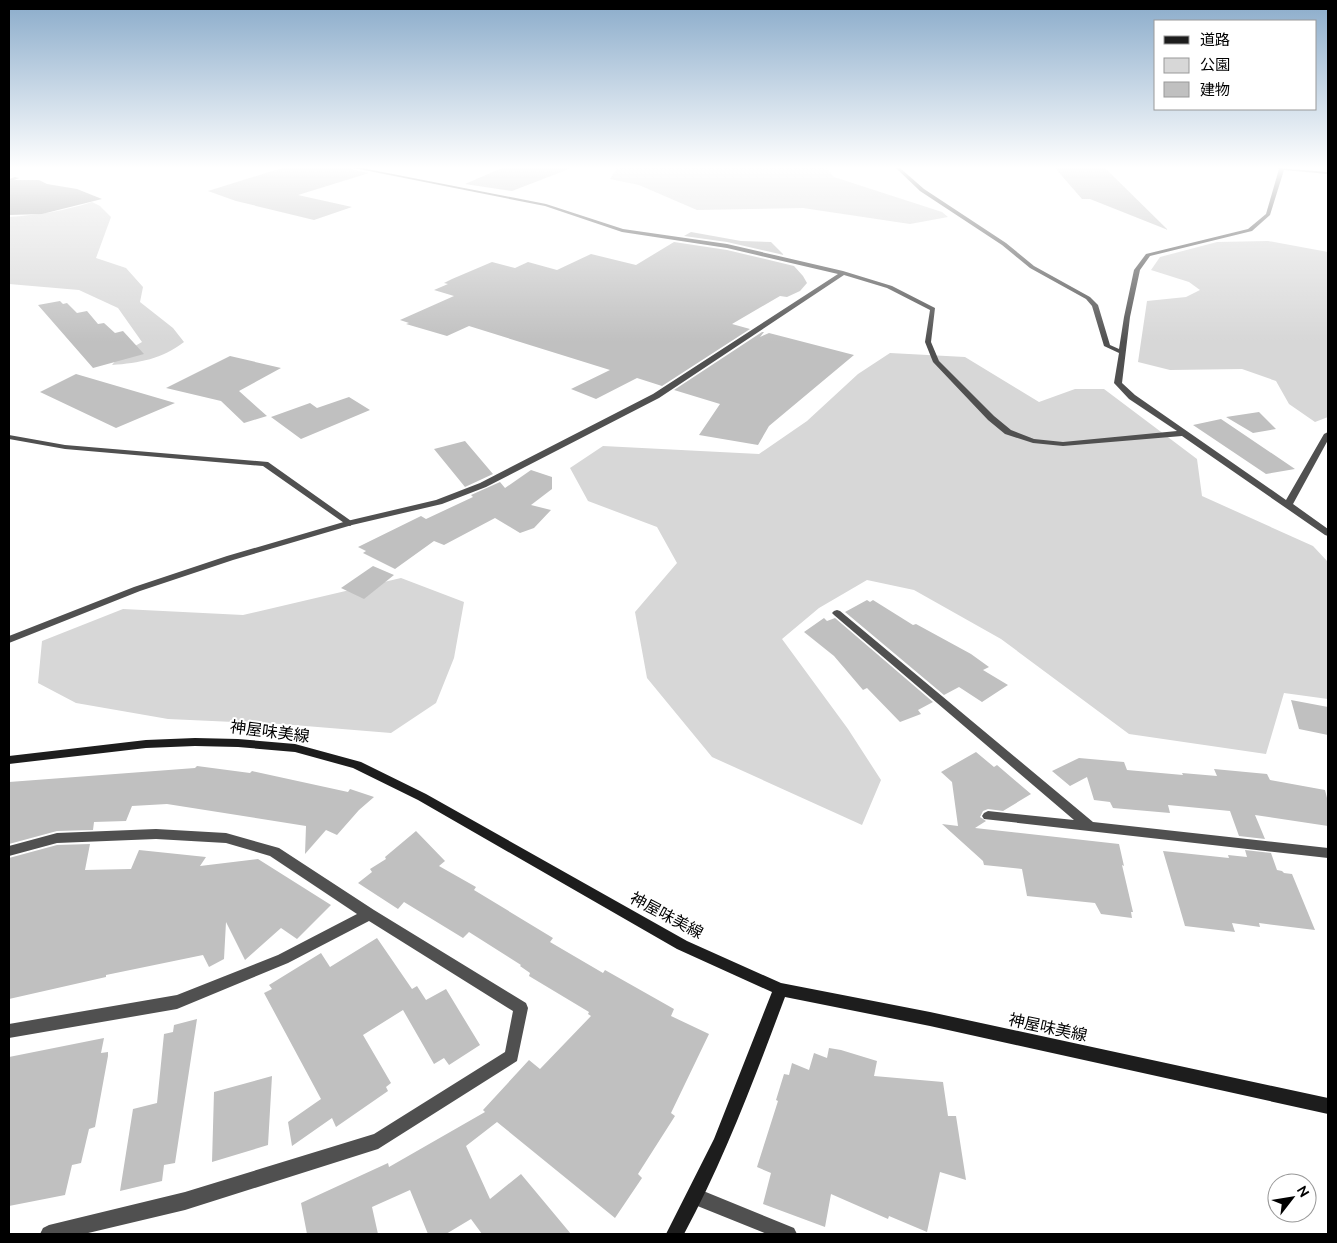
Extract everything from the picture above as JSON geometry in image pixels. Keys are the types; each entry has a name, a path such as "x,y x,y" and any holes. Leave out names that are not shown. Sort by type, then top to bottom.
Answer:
{"main road":[{"name":"神屋味美線","path":"9,760 146,744 238,743 295,748 357,765 422,797 682,944 780,989 930,1019 1328,1106"},
{"path":"675,1234 696,1197 754,1059 780,989"}],"street":[{"path":"610,226 622,230 727,246 880,282 912,296 933,309 928,342 936,362 991,418 1008,432 1033,440 1064,444 1185,433"},
{"path":"977,226 1004,244 1032,267 1088,298 1095,305 1107,346 1122,352"},
{"path":"1255,226 1250,230 1148,255 1137,270 1127,317 1118,383 1132,397 1328,533"},
{"path":"9,640 137,589 212,564 350,523 438,502 483,485 656,396 843,273"},
{"path":"1288,505 1328,434"},
{"path":"9,437 65,447 265,464 350,523"},
{"path":"837,613 1091,827"},
{"path":"988,816 1328,853"},
{"path":"9,851 57,838 156,834 226,838 274,852 369,914 521,1008 512,1056 378,1141 185,1201 49,1234"},
{"path":"9,1031 177,1002 283,959 369,914"},
{"path":"696,1197 788,1234"}],"green space":[{"path":"9,226 108,226 96,258 126,268 143,287 140,302 173,328 184,342 159,356 132,363 112,365 121,354 142,342 118,308 79,290 9,284"},
{"path":"1268,241 1328,252 1328,417 1315,422 1289,404 1276,381 1242,369 1170,370 1138,362 1147,301 1186,297 1200,290 1189,282 1151,270 1160,257 1217,242"},
{"path":"890,353 965,357 1039,402 1075,389 1104,389 1197,459 1202,496 1313,546 1328,562 1328,699 1284,693 1266,754 1129,734 1001,639 914,590 867,580 819,608 782,639 848,729 881,780 862,825 712,757 647,678 635,612 677,563 657,527 588,501 570,468 603,446 759,454 807,421 858,374"},
{"path":"401,578 464,602 454,658 436,703 391,733 281,724 168,719 76,703 38,683 42,641 123,609 243,615"}],"building":[{"path":"691,232 741,241 771,242 784,255 727,242 684,236"},
{"path":"674,242 727,250 794,266 807,283 800,291 787,297 780,296 732,324 750,329 662,386 637,378 596,399 571,389 610,370 469,326 447,336 406,324 409,323 400,320 454,296 434,290 448,284 444,283 452,279 492,262 515,268 528,262 557,270 591,254 636,265"},
{"path":"60,301 63,304 67,303 77,313 87,311 98,324 104,323 115,333 123,331 144,354 93,368 38,305"},
{"path":"764,332 760,337 769,333 854,355 769,426 758,445 699,435 720,404 674,390"},
{"path":"230,356 281,368 239,391 267,416 244,423 221,401 166,388"},
{"path":"76,374 175,403 116,428 40,392"},
{"path":"349,397 370,410 301,439 271,417 310,403 317,408"},
{"path":"1259,412 1276,429 1253,433 1226,417"},
{"path":"1221,419 1295,469 1266,474 1193,425"},
{"path":"465,441 493,474 465,487 434,449"},
{"path":"531,470 552,477 552,489 531,505 551,510 534,528 520,533 495,518 444,545 434,541 395,569 363,553 366,551 358,547 421,516 426,519 500,482 505,488"},
{"path":"373,566 394,575 364,599 341,588"},
{"path":"867,600 870,602 873,600 913,625 916,624 971,654 989,667 983,670 1008,685 982,702 959,687 944,695 845,612"},
{"path":"824,618 827,621 835,618 933,702 918,710 921,714 900,722 867,688 863,690 834,656 804,632"},
{"path":"1291,700 1328,707 1328,735 1299,729"},
{"path":"976,752 994,767 997,765 1031,794 1003,811 988,809 983,811 980,817 986,821 975,828 1119,844 1133,912 1131,912 1132,918 1101,914 1095,903 1027,896 1022,869 984,865 983,861 942,824 958,826 952,782 941,772"},
{"path":"1079,758 1124,762 1127,770 1183,775 1182,773 1217,776 1214,769 1267,774 1270,780 1325,790 1328,802 1328,826 1255,815 1265,839 1239,836 1230,811 1168,805 1170,813 1113,808 1110,802 1094,800 1087,777 1070,786 1052,771"},
{"path":"197,766 250,773 252,771 348,792 350,789 374,797 359,810 337,835 326,830 305,854 306,826 167,804 132,806 126,821 94,822 93,830 57,831 9,844 9,782 195,768"},
{"path":"416,831 445,861 439,866 476,887 474,890 553,938 550,942 603,973 605,970 674,1009 671,1016 709,1034 671,1113 675,1116 638,1174 642,1178 615,1218 497,1122 466,1146 490,1199 521,1174 571,1234 482,1234 471,1219 446,1234 428,1234 410,1190 372,1207 378,1234 307,1234 301,1203 388,1163 389,1167 485,1112 483,1110 529,1060 540,1069 591,1016 588,1014 589,1012 529,976 530,973 521,965 469,932 463,938 404,902 398,909 358,883 372,872 370,869 386,859 385,857"},
{"path":"90,844 85,870 131,869 139,850 206,857 200,866 258,859 331,905 297,939 281,928 245,960 226,922 224,959 209,967 203,955 106,975 106,977 9,999 9,858 57,845"},
{"path":"1245,850 1271,853 1277,870 1292,874 1315,930 1259,923 1260,927 1232,923 1235,932 1185,926 1163,851 1229,858 1228,855 1247,857"},
{"path":"377,938 412,989 417,986 426,1000 446,989 480,1045 449,1065 444,1058 434,1064 403,1010 363,1035 391,1083 386,1087 388,1091 336,1127 332,1118 292,1146 288,1122 321,1099 264,993 272,989 269,985 321,953 330,967"},
{"path":"197,1019 175,1163 164,1165 162,1181 120,1191 133,1109 157,1103 164,1034 173,1032 174,1025"},
{"path":"104,1038 101,1053 108,1052 108,1056 95,1127 89,1129 81,1163 72,1165 65,1195 9,1206 9,1057"},
{"path":"829,1048 877,1061 874,1076 943,1082 948,1116 956,1116 966,1180 940,1172 927,1232 889,1216 888,1219 831,1194 825,1227 763,1204 771,1173 757,1167 778,1101 776,1100 784,1074 789,1075 792,1063 809,1070 814,1053 827,1058"},
{"path":"272,1076 268,1145 212,1162 214,1092"}]}
